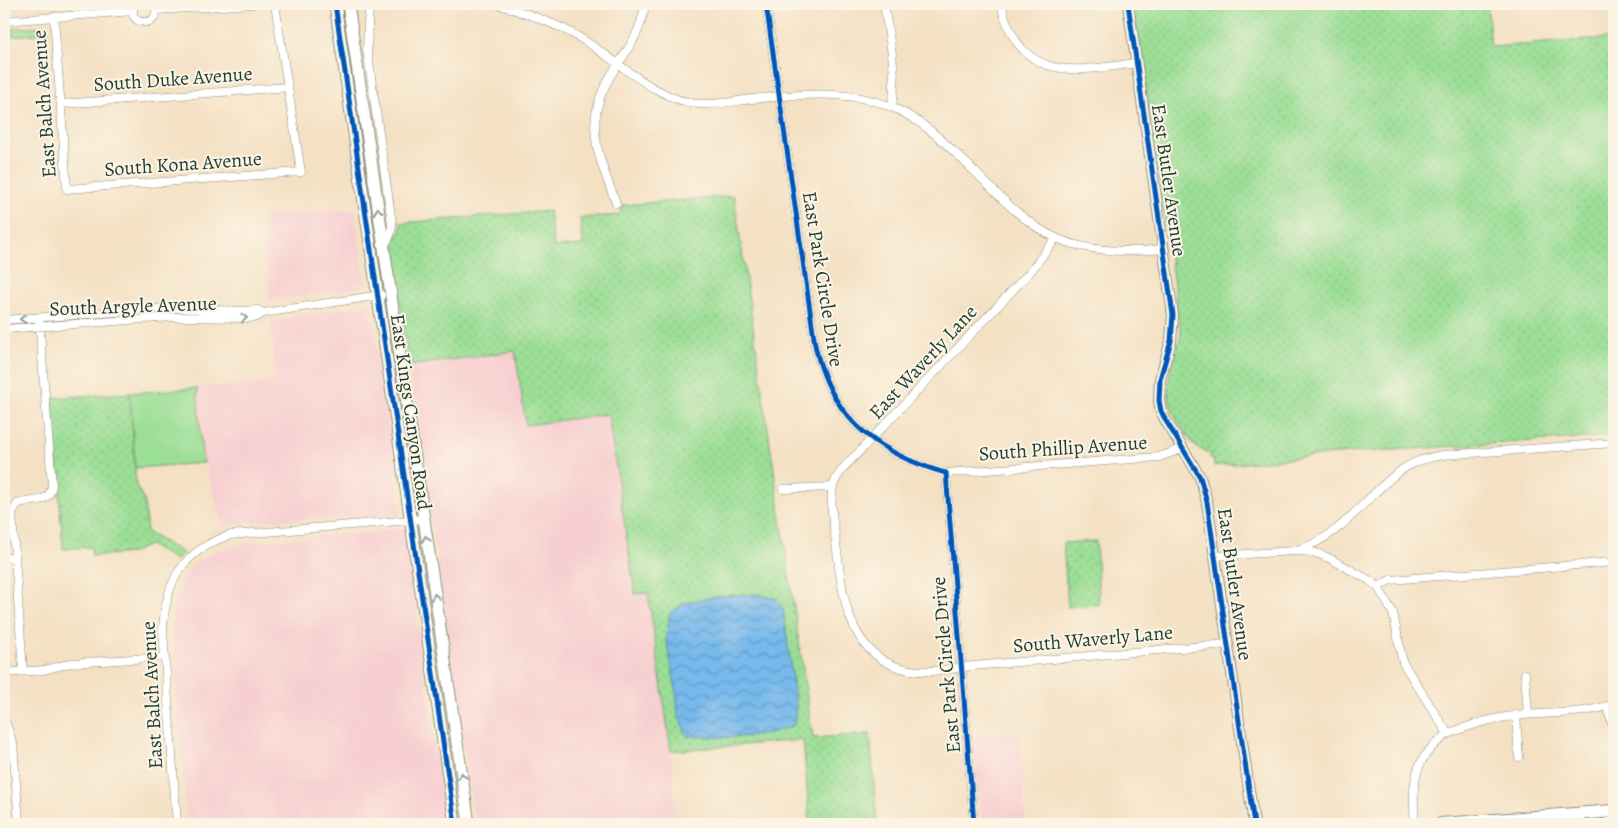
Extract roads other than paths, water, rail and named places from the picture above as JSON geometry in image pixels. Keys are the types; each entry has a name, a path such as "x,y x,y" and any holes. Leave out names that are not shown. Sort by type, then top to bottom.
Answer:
{"main road":[{"name":"East Kings Canyon Road","path":"335,4 384,295 417,520 469,824"},
{"path":"335,4 352,75 360,93"},
{"name":"East Kings Canyon Road","path":"348,4 383,248 384,295"},
{"name":"East Kings Canyon Road","path":"417,520 430,649 455,824"},
{"path":"430,649 436,655 447,718 453,722"},
{"path":"1441,824 1614,811"},
{"path":"1607,824 1614,824"}],"street":[{"path":"4,21 134,8 136,19 147,22 154,18 155,7 253,4"},
{"path":"275,4 288,87"},
{"path":"304,4 322,4"},
{"path":"370,4 367,49 392,223 390,237 383,248"},
{"path":"497,4 560,27 590,44 656,89 683,101 699,104 812,94 848,97 877,102 892,107 914,119 934,134 1022,215 1056,238 1097,248 1129,251 1164,249"},
{"path":"616,203 600,161 595,131 600,96 605,84 637,34 645,4"},
{"name":"East Park Circle Drive","path":"766,4 819,364 834,399 855,424 872,440 894,453 946,473 974,824"},
{"path":"884,4 895,76 895,92 892,107"},
{"path":"1001,4 1005,20 1018,43 1026,53 1048,66 1065,70 1079,70 1136,63"},
{"name":"East Butler Avenue","path":"1128,4 1164,249 1173,326 1170,348 1160,379 1159,401 1161,411 1182,450 1196,469 1205,491 1254,824"},
{"name":"East Balch Avenue","path":"54,17 67,189"},
{"name":"South Duke Avenue","path":"61,104 288,87"},
{"name":"South Kona Avenue","path":"67,189 301,172 288,87"},
{"name":"East Waverly Lane","path":"833,487 840,472 1030,272 1056,238"},
{"name":"South Argyle Avenue","path":"4,329 40,322 172,308 258,310 263,313 384,295"},
{"name":"South Argyle Avenue","path":"4,320 40,322"},
{"path":"23,671 12,519 14,508 17,504 37,501 47,496 51,491 52,485 40,322"},
{"path":"1295,551 1321,541 1404,468 1430,457 1614,443"},
{"name":"South Phillip Avenue","path":"946,473 1159,457 1182,450"},
{"path":"783,489 833,487 832,506 842,593 852,624 860,637 876,655 894,666 906,669 930,672 961,668"},
{"name":"East Balch Avenue","path":"177,824 165,657 164,611 174,580 185,564 201,549 212,542 230,535 417,520"},
{"path":"1216,556 1295,551 1313,552 1329,558 1369,580 1378,587 1393,613 1403,663 1448,734"},
{"path":"4,558 15,557"},
{"path":"1378,587 1390,580 1614,562"},
{"name":"South Waverly Lane","path":"961,668 1228,644"},
{"path":"4,673 52,669 71,664 165,657"},
{"path":"1525,674 1528,714"},
{"path":"1415,824 1413,797 1416,774 1420,762 1436,742 1448,734 1478,722 1516,715 1586,710 1611,705 1614,731"},
{"path":"1516,715 1519,757"},
{"path":"4,718 13,744 19,824"}],"water":[{"path":"755,594 775,598 783,608 796,707 794,725 781,730 755,735 728,737 687,736 678,714 676,690 666,638 670,613 684,603 719,596"}]}
